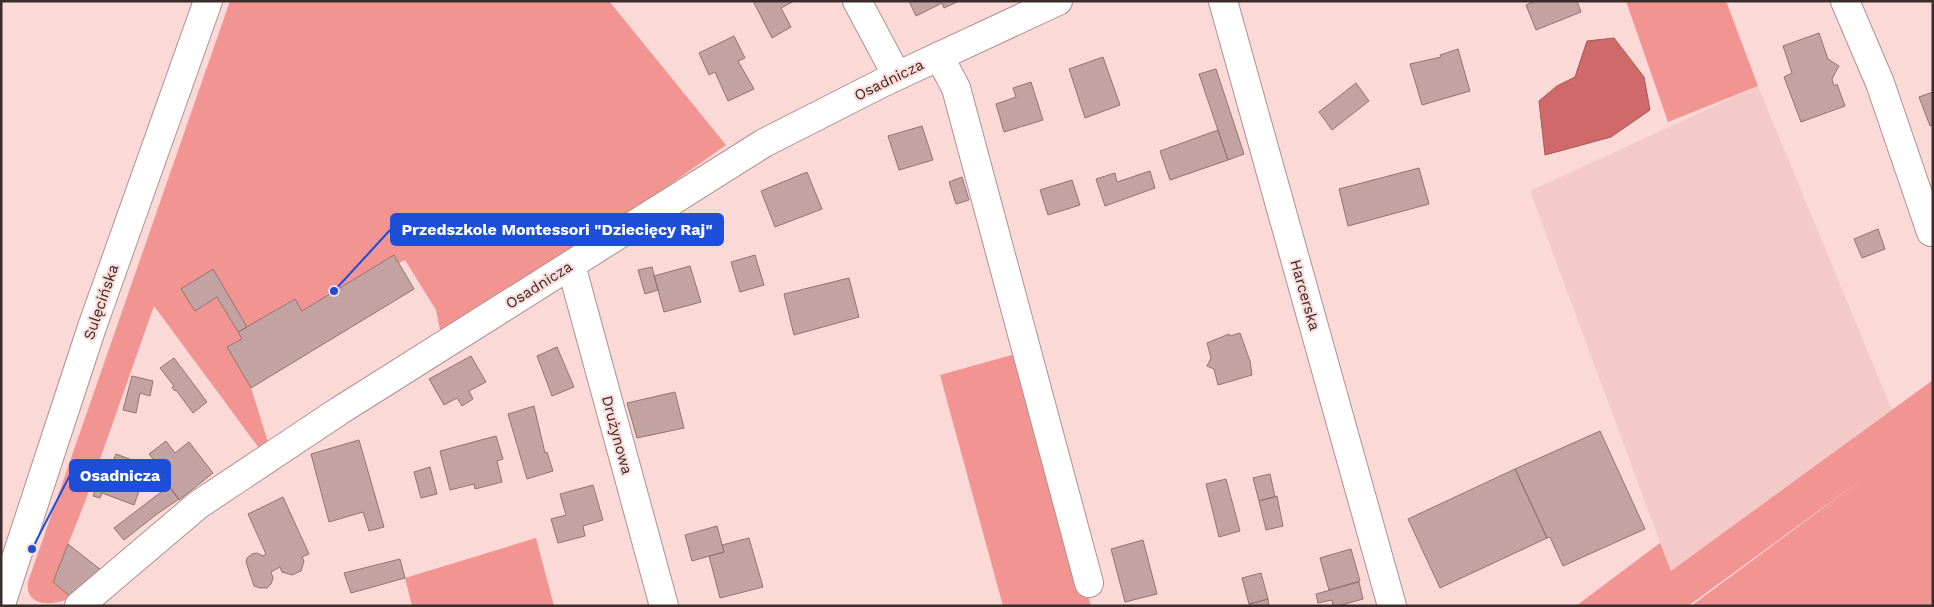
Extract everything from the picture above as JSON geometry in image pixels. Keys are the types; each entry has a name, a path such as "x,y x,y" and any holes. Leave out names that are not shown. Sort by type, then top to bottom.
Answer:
{"street":[{"name":"Sulęcińska","path":"1,604 92,327 208,1"},
{"path":"857,1 897,76"},
{"name":"Osadnicza","path":"79,606 198,505 339,411 764,143 897,76 1058,1"},
{"name":"Harcerska","path":"1223,1 1389,597"},
{"path":"1845,1 1880,83 1931,232"},
{"path":"939,56 956,88 1089,582"},
{"name":"Drużynowa","path":"571,265 664,606"}],"shaded area":[{"path":"230,1 609,1 726,145 587,243 441,334 436,310 405,260 399,263 394,255 302,311 294,299 247,327 213,269 182,289 195,311 217,297 242,339 227,347 251,388 268,442 259,448 154,306 85,502 53,582 71,597 57,602 42,603 31,596 28,590 28,582"},
{"path":"1626,1 1726,1 1758,86 1668,122"},
{"path":"1614,38 1644,77 1650,110 1611,137 1545,155 1539,101 1557,86 1575,77 1587,41"},
{"path":"1758,86 1892,410 1671,572 1530,191"},
{"path":"1019,353 1091,606 1003,606 940,375"},
{"path":"1933,380 1933,606 1691,606 1869,474 1688,606 1576,606 1660,543 1671,571"},
{"path":"536,538 554,606 412,606 405,578"}],"building":[{"path":"753,1 794,1 781,8 791,27 772,38"},
{"path":"909,1 957,2 944,8 942,3 916,16"},
{"path":"1535,1 1577,1 1581,12 1536,30 1526,5"},
{"path":"1819,33 1828,59 1839,66 1832,79 1834,86 1837,84 1845,106 1801,122 1784,77 1792,73 1783,46"},
{"path":"734,36 745,58 738,61 754,89 728,101 715,72 709,75 699,53"},
{"path":"1458,49 1470,91 1422,105 1410,64 1441,57 1440,55"},
{"path":"1103,57 1120,105 1085,118 1069,69"},
{"path":"1216,69 1244,154 1228,160 1199,74"},
{"path":"1031,82 1043,120 1004,132 996,104 1016,97 1013,88"},
{"path":"1356,83 1369,101 1332,130 1319,112"},
{"path":"1933,92 1933,125 1930,126 1919,97"},
{"path":"922,126 933,160 899,170 888,136"},
{"path":"1218,130 1228,160 1170,180 1160,151"},
{"path":"1419,168 1429,204 1348,226 1339,189"},
{"path":"1150,171 1155,188 1105,206 1096,179 1115,173 1117,182"},
{"path":"807,172 822,209 775,227 761,191"},
{"path":"962,177 969,200 956,204 949,182"},
{"path":"1072,180 1080,205 1048,215 1040,190"},
{"path":"1878,229 1885,249 1862,258 1854,239"},
{"path":"394,255 414,289 251,388 227,347 242,339 238,332 295,299 302,311"},
{"path":"755,255 764,285 740,292 731,262"},
{"path":"690,266 701,302 664,312 654,276"},
{"path":"652,267 658,290 645,294 638,270"},
{"path":"213,269 247,327 238,332 217,297 195,311 181,289"},
{"path":"849,278 859,317 794,335 784,294"},
{"path":"1240,333 1250,361 1252,375 1218,385 1214,369 1207,366 1211,358 1207,343 1229,334 1230,336"},
{"path":"557,347 574,387 552,396 537,356"},
{"path":"471,356 486,382 469,391 473,399 462,406 457,398 444,405 429,379"},
{"path":"174,358 207,402 193,413 172,387 174,386 160,368"},
{"path":"132,376 153,381 150,396 140,393 136,413 123,410"},
{"path":"675,392 684,428 637,438 627,403"},
{"path":"534,406 545,453 547,452 553,471 527,479 508,414"},
{"path":"1600,431 1645,529 1563,566 1550,537 1547,538 1515,469"},
{"path":"496,436 503,459 497,461 502,482 475,489 474,484 450,490 440,451"},
{"path":"359,440 384,527 369,531 363,512 329,522 311,454"},
{"path":"166,441 175,453 189,442 213,473 179,500 155,468 158,465 149,454"},
{"path":"116,454 148,466 134,505 102,493 100,498 93,496 95,491 92,490 96,479 105,482"},
{"path":"430,467 437,494 421,498 414,472"},
{"path":"1515,469 1547,538 1440,588 1408,519"},
{"path":"1270,474 1275,497 1259,501 1253,478"},
{"path":"1226,479 1240,531 1219,537 1206,484"},
{"path":"593,485 603,520 583,526 585,536 558,543 551,519 566,515 560,494"},
{"path":"169,486 179,499 124,540 114,528"},
{"path":"1277,496 1283,526 1266,530 1259,501"},
{"path":"283,497 309,554 302,557 304,561 301,571 292,575 282,572 280,567 271,572 273,578 271,584 267,588 260,588 254,586 246,562 247,558 252,554 257,553 263,556 266,554 248,514"},
{"path":"717,526 724,552 692,561 685,535"},
{"path":"749,538 763,587 720,598 709,556 724,552 722,545"},
{"path":"1143,540 1157,594 1125,602 1111,549"},
{"path":"68,544 101,570 71,597 53,582"},
{"path":"1351,549 1360,581 1329,590 1320,558"},
{"path":"400,559 405,578 351,593 344,573"},
{"path":"1261,573 1268,599 1249,604 1242,578"},
{"path":"1359,582 1363,599 1338,606 1333,606 1332,600 1318,603 1316,594"},
{"path":"1268,599 1269,606 1249,606 1249,604"}],"place":[{"name":"Przedszkole Montessori \"Dziecięcy Raj\"","path":"334,291"},
{"name":"Osadnicza","path":"32,549"}]}
